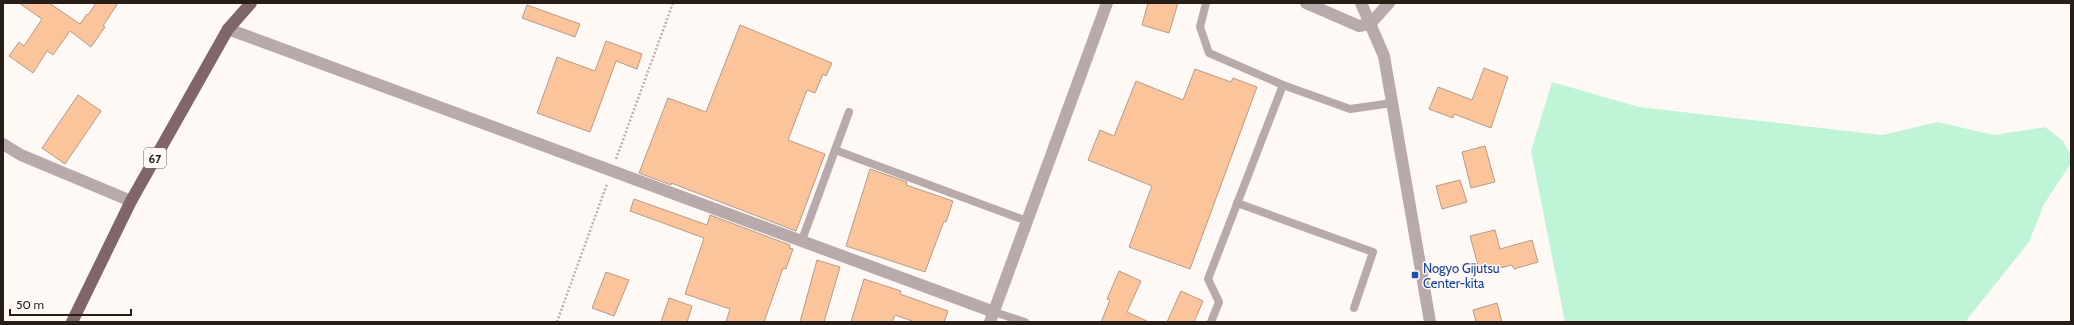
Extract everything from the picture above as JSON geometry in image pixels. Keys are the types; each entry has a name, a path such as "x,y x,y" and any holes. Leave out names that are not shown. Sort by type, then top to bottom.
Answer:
{"main road":[{"name":"67","path":"72,322 131,200 228,30 251,3"}],"street":[{"path":"228,30 604,169 802,240 992,317 1107,3"},
{"path":"1306,3 1359,26 1370,24 1389,3"},
{"path":"1361,3 1384,56 1430,322"},
{"path":"3,144 21,155 131,200"}],"lane":[{"path":"1206,3 1200,27 1209,53 1283,85 1350,109 1392,103"},
{"path":"1211,322 1219,302 1208,279 1283,85"},
{"path":"802,240 849,112"},
{"path":"835,150 1027,221"},
{"path":"1237,202 1373,252 1354,308"},
{"path":"992,317 1025,322"}],"green space":[{"path":"1552,82 1639,107 1882,135 1938,122 1994,135 2045,127 2063,141 2071,155 2071,163 2044,204 2029,242 1965,322 1565,322 1531,151"}],"building":[{"path":"19,3 49,3 80,24 96,3 118,3 103,26 105,27 91,47 70,31 53,55 47,51 33,73 9,56 19,42 24,46 42,19"},
{"path":"1148,3 1178,3 1169,33 1142,25"},
{"path":"527,5 580,24 575,37 522,18"},
{"path":"740,25 832,63 826,76 823,74 815,93 807,90 788,140 825,154 796,231 671,183 671,185 639,173 668,98 706,112"},
{"path":"606,41 642,54 637,69 616,61 590,132 537,113 557,57 595,71"},
{"path":"1484,68 1508,77 1491,128 1454,114 1453,118 1429,109 1438,87 1472,100"},
{"path":"1195,69 1231,82 1233,78 1257,87 1190,269 1129,247 1152,186 1088,160 1100,130 1114,136 1136,81 1183,100"},
{"path":"78,95 101,111 65,164 42,148"},
{"path":"1485,146 1495,182 1471,188 1462,152"},
{"path":"870,169 907,182 906,185 953,201 925,272 846,246"},
{"path":"1460,180 1467,202 1442,209 1436,186"},
{"path":"634,199 707,225 710,215 790,245 789,248 793,249 786,269 783,268 764,322 726,322 730,309 685,294 704,238 630,211"},
{"path":"1495,230 1500,249 1532,240 1538,262 1514,269 1512,265 1480,273 1470,236"},
{"path":"817,260 840,267 824,322 800,322"},
{"path":"1119,271 1141,281 1127,312 1149,322 1101,322 1110,300 1107,299"},
{"path":"606,272 629,280 614,316 592,308"},
{"path":"864,279 901,291 900,294 948,311 944,322 915,322 895,315 892,322 851,322"},
{"path":"1181,291 1203,301 1194,322 1167,322"},
{"path":"669,298 692,306 687,322 661,322"},
{"path":"1497,303 1502,322 1476,322 1473,310"}],"place":[{"name":"Nogyo Gijutsu Center-kita","path":"1415,275"}]}
